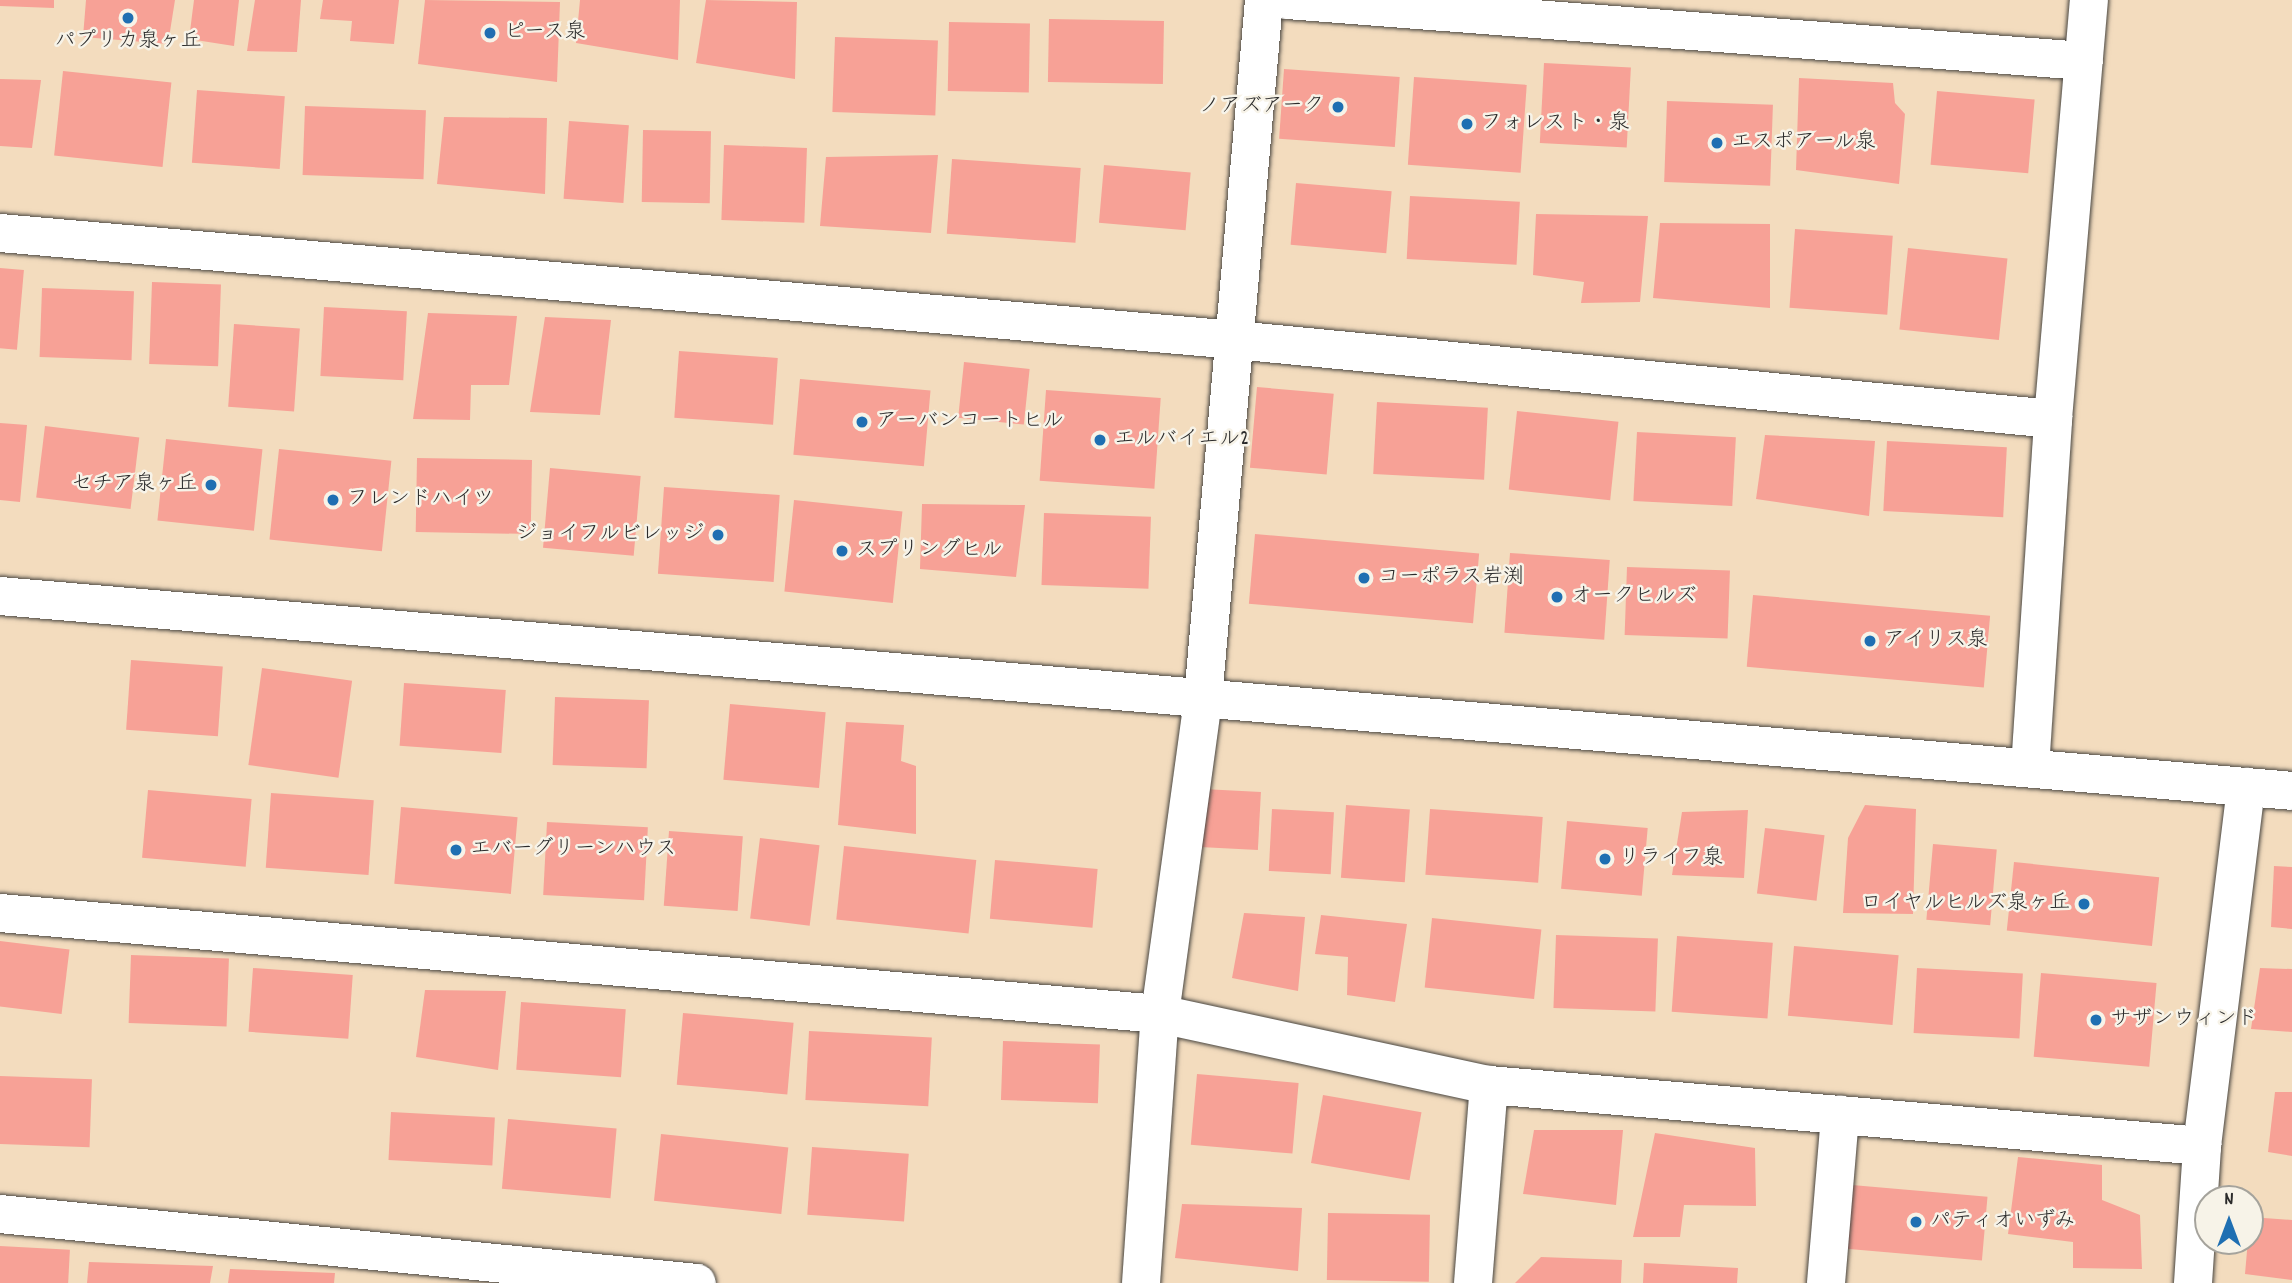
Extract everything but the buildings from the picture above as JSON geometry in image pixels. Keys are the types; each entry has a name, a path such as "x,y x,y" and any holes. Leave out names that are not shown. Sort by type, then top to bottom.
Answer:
{"street":[{"path":"1141,1283 1160,1014 1203,699 1264,0"},
{"path":"1287,0 2084,61"},
{"path":"2031,768 2053,419 2089,0"},
{"path":"0,233 1235,340 2053,419"},
{"path":"0,596 2292,791"},
{"path":"2193,1283 2202,1146 2246,787"},
{"path":"0,912 1160,1014 1489,1085 2202,1146"},
{"path":"1474,1283 1489,1085"},
{"path":"1826,1283 1840,1115"},
{"path":"0,1214 697,1283"}],"place":[{"name":"パプリカ泉ヶ丘","path":"128,18"},
{"name":"ピース泉","path":"490,33"},
{"name":"ノアズアーク","path":"1338,107"},
{"name":"フォレスト・泉","path":"1467,124"},
{"name":"エスポアール泉","path":"1717,143"},
{"name":"アーバンコートヒル","path":"862,422"},
{"name":"エルバイエル2","path":"1100,440"},
{"name":"セチア泉ヶ丘","path":"211,485"},
{"name":"フレンドハイツ","path":"333,500"},
{"name":"ジョイフルビレッジ","path":"718,535"},
{"name":"スプリングヒル","path":"842,551"},
{"name":"コーポラス岩渕","path":"1364,578"},
{"name":"オークヒルズ","path":"1557,597"},
{"name":"アイリス泉","path":"1870,641"},
{"name":"エバーグリーンハウス","path":"456,850"},
{"name":"リライフ泉","path":"1605,859"},
{"name":"ロイヤルヒルズ泉ヶ丘","path":"2084,904"},
{"name":"サザンウィンド","path":"2096,1020"},
{"name":"パティオいずみ","path":"1916,1222"}]}
